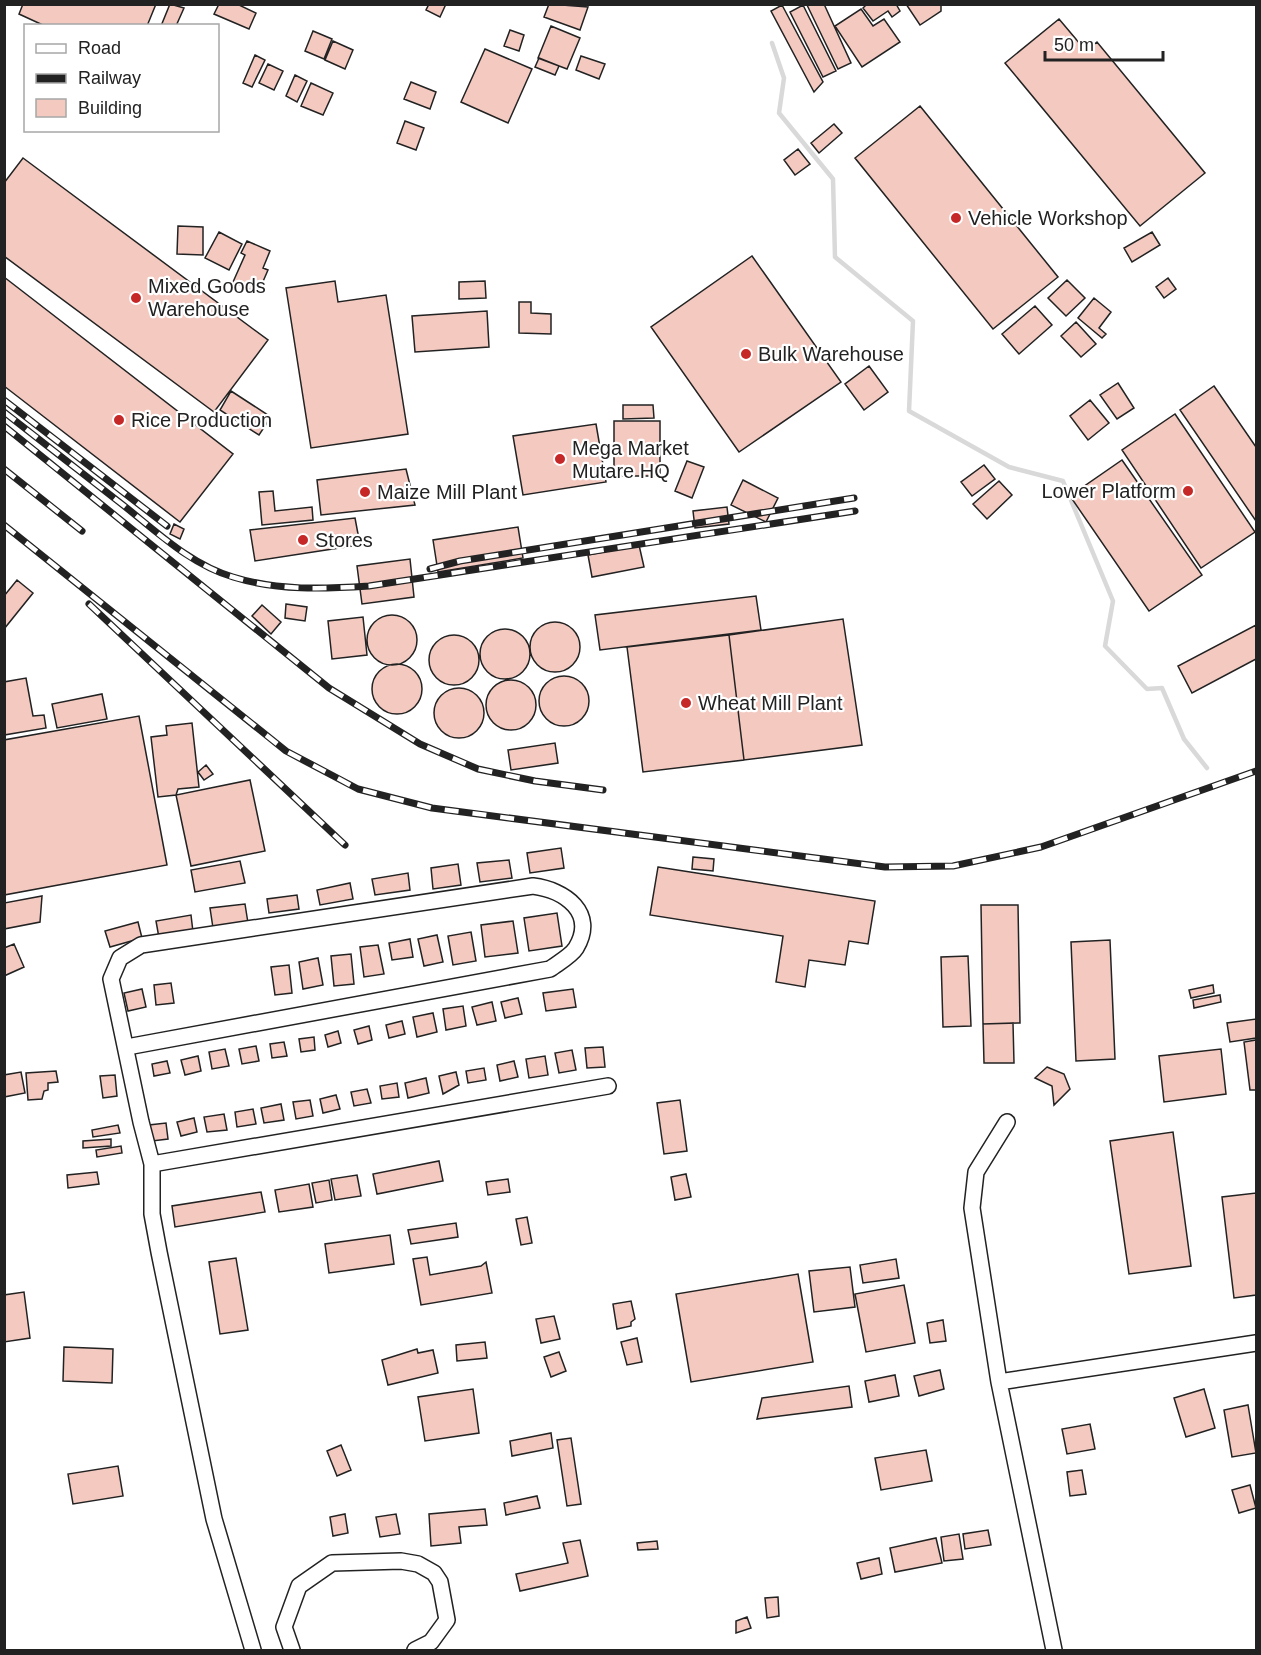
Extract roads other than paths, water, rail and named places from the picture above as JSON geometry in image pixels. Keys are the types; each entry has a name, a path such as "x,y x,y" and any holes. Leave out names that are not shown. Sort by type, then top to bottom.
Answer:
{"street":[{"path":"127,1047 550,969 575,950 582,933 579,911 567,896 551,888 533,886 141,945 120,958 111,979 152,1164 154,1223 214,1519 253,1650"},
{"path":"152,1164 608,1086"},
{"path":"1007,1122 976,1172 972,1208 999,1382 1053,1650"},
{"path":"999,1382 1257,1343"},
{"path":"292,1650 284,1627 299,1586 332,1563 370,1561 418,1564 434,1573 440,1582 447,1620 431,1642 415,1650"}],"waterway":[{"path":"772,43 784,78 779,113 833,179 835,257 913,321 909,411 1009,467 1063,481 1113,601 1105,646 1147,689 1162,688 1184,739 1207,768"}],"railway":[{"path":"4,400 167,526"},
{"path":"4,412 189,556 218,572 233,577 284,587 369,586 855,511"},
{"path":"4,426 329,688 420,744 478,769 535,781 603,790"},
{"path":"4,469 82,531"},
{"path":"430,569 460,561 854,498"},
{"path":"4,525 286,751 358,789 432,808 885,867 953,866 1041,847 1256,771"},
{"path":"89,604 345,845"}],"place":[{"name":"Vehicle Workshop","path":"956,218"},
{"name":"Mixed Goods Warehouse","path":"136,298"},
{"name":"Bulk Warehouse","path":"746,354"},
{"name":"Rice Production","path":"119,420"},
{"name":"Mega Market Mutare HQ","path":"560,459"},
{"name":"Lower Platform","path":"1188,491"},
{"name":"Maize Mill Plant","path":"365,492"},
{"name":"Stores","path":"303,540"},
{"name":"Wheat Mill Plant","path":"686,703"}]}
